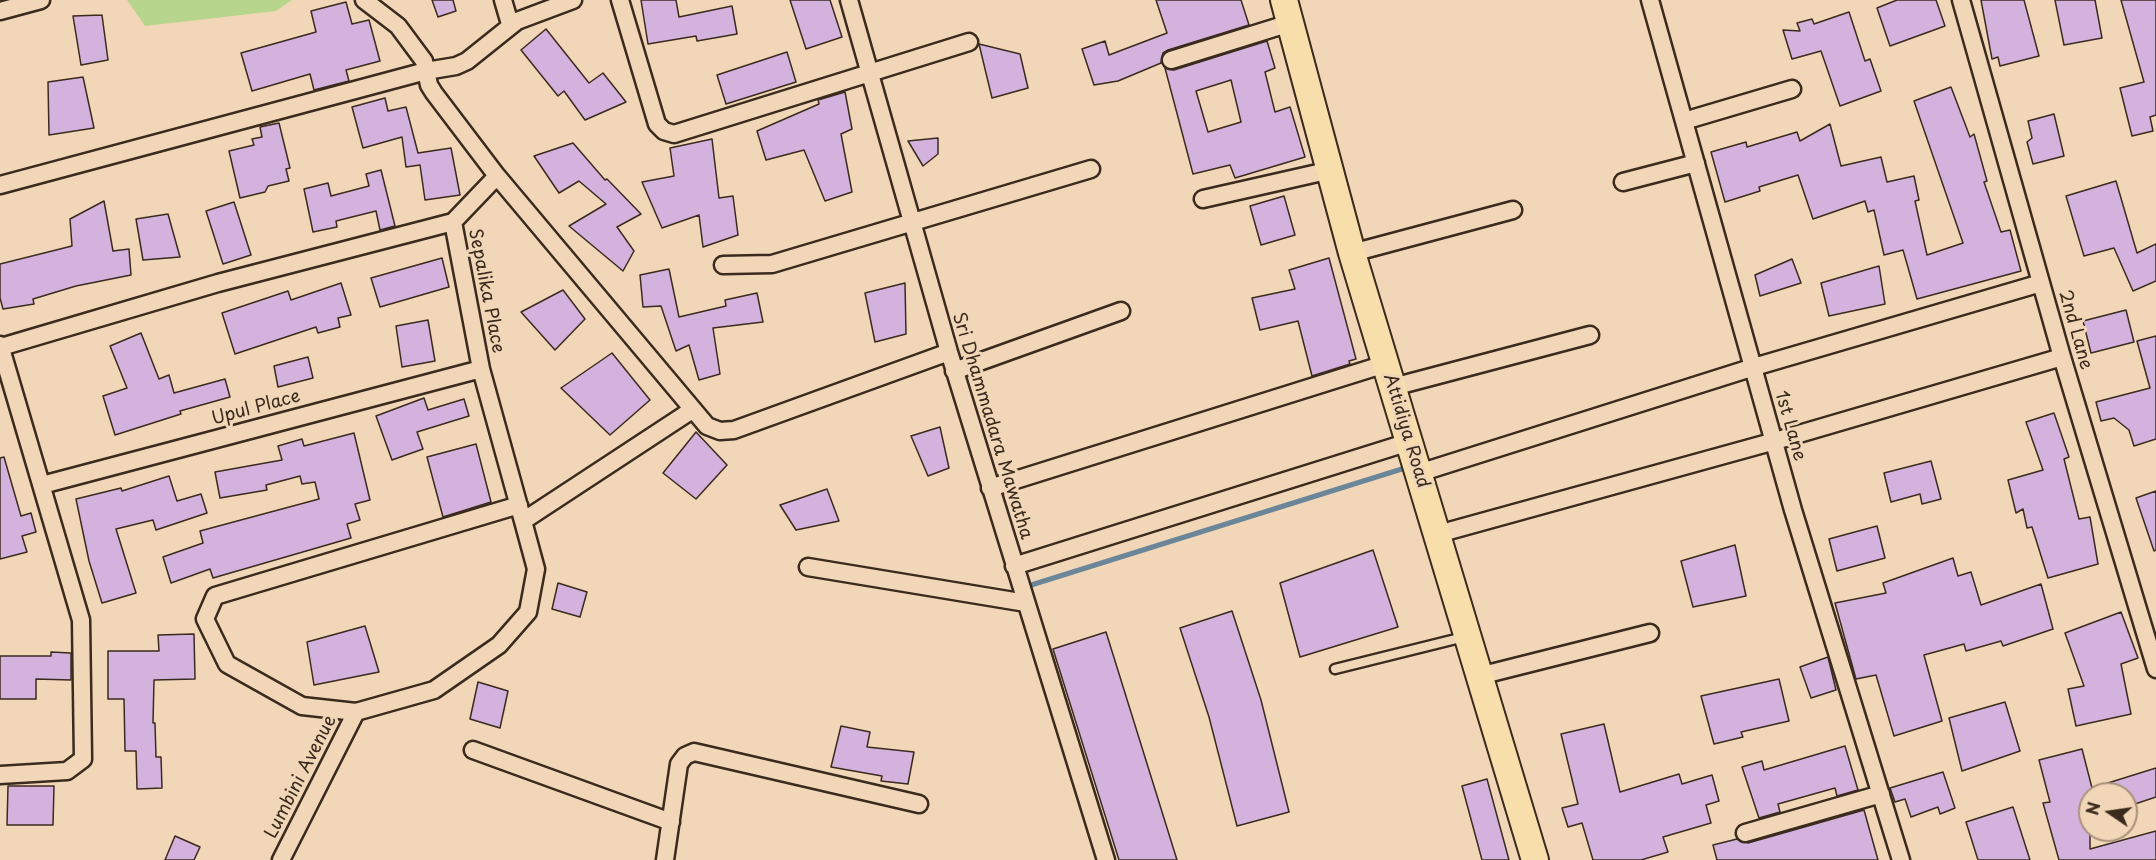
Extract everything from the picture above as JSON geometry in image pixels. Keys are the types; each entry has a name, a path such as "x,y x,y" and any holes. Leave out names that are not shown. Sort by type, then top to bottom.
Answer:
{"main road":[{"name":"Attidiya Road","path":"1287,12 1352,253 1535,860"}],"street":[{"path":"0,11 41,0"},
{"path":"364,0 398,27 424,61 434,93 496,176 707,426 720,431 734,430 949,352"},
{"path":"503,0 510,24"},
{"path":"0,185 426,70 443,70 467,61 510,24 573,0"},
{"path":"620,0 657,124 659,128 674,134 969,42"},
{"name":"Sri Dhammadara Mawatha","path":"849,0 954,371 1106,860"},
{"name":"1st Lane","path":"1650,0 1793,510 1901,860"},
{"name":"2nd Lane","path":"1960,0 2062,357 2156,669"},
{"path":"1171,60 1287,12"},
{"path":"1684,121 1792,89"},
{"path":"1623,182 1696,163"},
{"path":"723,265 772,264 1091,169"},
{"path":"1203,199 1331,170"},
{"path":"453,222 496,176"},
{"path":"1352,253 1513,210"},
{"name":"Sepalika Place","path":"0,346 218,283 453,222 481,369 536,569 528,612 499,645 435,690 356,712"},
{"path":"1419,473 1754,367 2041,283"},
{"path":"954,371 1121,311"},
{"path":"990,488 1389,376 1590,335"},
{"path":"0,346 81,620 83,759 67,771 0,775"},
{"path":"1438,534 1775,441 2062,357"},
{"name":"Upul Place","path":"42,485 481,369"},
{"path":"356,712 302,706 227,664 205,619 215,596 521,513 692,410"},
{"path":"1014,566 1409,442"},
{"path":"808,567 1026,603"},
{"path":"1479,676 1650,633"},
{"name":"Lumbini Avenue","path":"281,860 356,712"},
{"path":"473,750 671,822"},
{"path":"665,860 679,764 685,756 694,752 919,804"},
{"path":"1745,832 1881,794"}],"lane":[{"path":"1335,669 1467,636"}],"green space":[{"path":"127,0 292,0 276,11 145,26"}],"building":[{"path":"432,0 453,0 456,11 438,17"},
{"path":"641,0 676,0 679,17 732,6 737,34 697,41 696,36 648,44"},
{"path":"790,0 830,0 842,37 806,49"},
{"path":"1156,0 1241,0 1249,25 1168,50 1163,53 1161,63 1118,81 1094,85 1082,49 1105,41 1109,55 1167,33"},
{"path":"1897,0 1936,0 1945,26 1890,46 1877,8"},
{"path":"1981,0 2024,0 2039,56 2000,66 1998,57 1992,59"},
{"path":"2055,0 2095,0 2102,38 2064,45"},
{"path":"2121,0 2156,0 2156,115 2150,117 2153,131 2132,136 2120,88 2144,82"},
{"path":"346,2 352,24 369,20 380,61 346,70 349,81 314,90 310,74 252,91 241,53 316,32 311,11"},
{"path":"1849,12 1865,61 1870,59 1881,91 1840,106 1821,51 1792,59 1783,30 1800,31 1797,23 1812,19 1814,24"},
{"path":"102,15 108,60 81,65 73,16"},
{"path":"546,29 589,83 603,73 626,102 585,120 564,91 558,96 521,50"},
{"path":"1267,41 1275,68 1265,72 1275,112 1290,107 1305,157 1235,178 1230,165 1193,174 1165,68 1174,70","holes":["1231,80 1241,122 1208,132 1196,91"]},
{"path":"979,44 1020,54 1028,88 992,98"},
{"path":"787,52 796,82 726,104 717,75"},
{"path":"83,77 94,128 49,135 48,82"},
{"path":"1951,87 1970,137 1974,134 1987,181 1984,182 2001,232 2010,230 2021,271 1917,299 1903,250 1884,255 1874,210 1868,212 1865,201 1813,219 1798,175 1759,187 1760,191 1725,202 1711,152 1746,142 1747,147 1797,132 1800,141 1830,124 1841,166 1881,157 1887,182 1914,176 1919,200 1915,201 1927,255 1963,243 1914,101"},
{"path":"845,92 852,129 841,134 852,192 825,201 804,150 766,160 757,131 819,104 818,100"},
{"path":"385,98 388,111 406,107 418,153 451,148 460,195 425,200 420,165 406,167 402,137 363,148 352,107"},
{"path":"2054,114 2064,156 2033,164 2027,142 2032,138 2028,121"},
{"path":"279,123 290,168 286,169 289,181 268,186 265,192 240,198 229,151 254,145 252,139 262,137 260,127"},
{"path":"938,138 938,154 923,166 908,141"},
{"path":"712,139 719,198 733,196 738,235 703,247 699,215 662,228 642,182 674,176 670,148"},
{"path":"573,143 605,180 607,179 641,214 617,227 634,251 623,271 569,226 606,204 579,181 559,193 534,156"},
{"path":"381,170 395,226 380,230 376,211 336,221 337,227 313,232 304,189 328,183 331,196 369,186 366,174"},
{"path":"2116,181 2137,253 2156,244 2156,281 2133,291 2114,248 2084,256 2066,196"},
{"path":"1284,196 1295,235 1261,245 1250,206"},
{"path":"104,201 113,251 129,249 131,275 76,286 33,299 34,304 3,309 0,298 0,264 72,246 70,219"},
{"path":"234,202 251,255 223,264 206,211"},
{"path":"168,214 180,257 143,260 136,219"},
{"path":"442,258 449,287 380,307 371,278"},
{"path":"1329,258 1356,359 1349,361 1350,364 1312,376 1298,321 1260,330 1252,298 1295,289 1289,270"},
{"path":"1792,259 1801,283 1760,296 1755,275"},
{"path":"1879,266 1885,304 1829,316 1821,283"},
{"path":"669,269 679,317 726,306 725,300 757,293 763,322 713,328 720,374 699,380 689,345 676,351 661,306 643,307 640,275"},
{"path":"341,283 351,315 338,318 340,327 318,333 316,327 235,354 222,313 288,291 291,300"},
{"path":"905,283 906,334 875,342 865,293"},
{"path":"563,290 585,319 555,350 521,312"},
{"path":"2126,310 2134,342 2091,353 2083,321"},
{"path":"428,320 435,361 402,367 396,326"},
{"path":"141,333 159,379 169,375 174,393 225,379 230,397 180,411 181,414 115,435 103,396 127,388 110,346"},
{"path":"2156,336 2156,439 2134,446 2129,430 2114,418 2101,421 2096,402 2150,388 2137,341"},
{"path":"612,353 650,400 610,435 561,388"},
{"path":"308,357 313,378 278,387 274,366"},
{"path":"424,398 428,410 464,399 469,416 417,432 423,449 392,460 376,416"},
{"path":"2054,413 2069,457 2064,459 2079,519 2090,517 2098,564 2048,578 2032,527 2027,528 2023,509 2016,513 2008,480 2043,470 2026,422"},
{"path":"940,427 949,468 928,476 911,436"},
{"path":"696,432 727,465 696,499 663,473"},
{"path":"354,433 370,500 355,504 360,520 347,524 351,538 213,578 210,569 171,583 163,557 203,543 200,531 319,499 315,482 302,484 300,476 266,485 267,490 220,498 215,472 282,460 278,446 302,439 304,446"},
{"path":"476,444 491,502 443,517 427,457"},
{"path":"4,457 21,516 31,513 36,532 22,536 27,552 0,559 0,458"},
{"path":"1931,461 1941,499 1922,504 1920,494 1891,502 1884,473"},
{"path":"169,476 177,501 201,494 207,513 156,530 153,520 116,529 136,593 102,603 89,561 76,499 121,488 122,491"},
{"path":"827,489 839,521 796,530 780,505"},
{"path":"2156,491 2156,550 2154,551 2136,498"},
{"path":"1877,526 1885,558 1837,571 1829,539"},
{"path":"1735,545 1746,596 1693,607 1681,561"},
{"path":"1373,550 1398,627 1300,657 1280,583"},
{"path":"1953,558 1958,576 1971,572 1981,605 2041,584 2053,629 2003,646 2001,641 1966,651 1964,644 1924,655 1942,721 1894,736 1876,675 1856,679 1835,603 1886,593 1883,583"},
{"path":"558,583 587,592 580,617 552,609"},
{"path":"1232,611 1261,700 1289,812 1237,826 1209,717 1180,628"},
{"path":"2121,612 2138,658 2121,664 2131,714 2076,726 2068,689 2084,686 2065,633"},
{"path":"365,626 379,672 314,685 307,642"},
{"path":"1106,632 1177,860 1119,860 1053,649"},
{"path":"194,634 195,679 154,680 153,723 155,723 156,757 161,757 162,788 137,789 136,751 125,751 124,699 108,699 108,651 159,651 158,635"},
{"path":"51,652 71,653 71,680 36,679 36,699 0,699 0,656 51,656"},
{"path":"1828,657 1836,690 1811,698 1800,667"},
{"path":"1779,679 1789,721 1741,732 1743,737 1714,744 1701,696"},
{"path":"478,682 508,691 500,728 470,719"},
{"path":"2005,702 2020,751 1962,771 1949,718"},
{"path":"1604,724 1620,792 1679,774 1682,784 1712,775 1719,801 1706,805 1711,823 1663,837 1668,852 1641,860 1593,860 1582,823 1568,827 1562,808 1578,804 1561,734"},
{"path":"841,726 870,732 867,747 914,752 908,784 881,781 882,776 831,767"},
{"path":"1845,746 1858,790 1837,796 1835,788 1778,804 1780,812 1759,818 1742,767 1762,761 1764,770"},
{"path":"2082,749 2090,782 2078,782 2078,842 2090,842 2090,849 2116,842 2138,842 2138,836 2156,831 2156,860 2059,860 2043,803 2050,802 2039,760"},
{"path":"2156,768 2156,797 2138,803 2138,782 2111,782"},
{"path":"1943,772 1955,808 1940,814 1938,807 1911,817 1905,799 1895,802 1890,788"},
{"path":"1487,779 1509,860 1482,860 1462,786"},
{"path":"8,786 54,786 53,825 7,825"},
{"path":"2013,807 2030,860 1978,860 1966,822"},
{"path":"1864,810 1878,860 1717,860 1713,845 1737,839 1748,843"},
{"path":"175,836 200,847 194,860 165,860"}],"waterway":[{"path":"1028,586 1405,468"}]}
